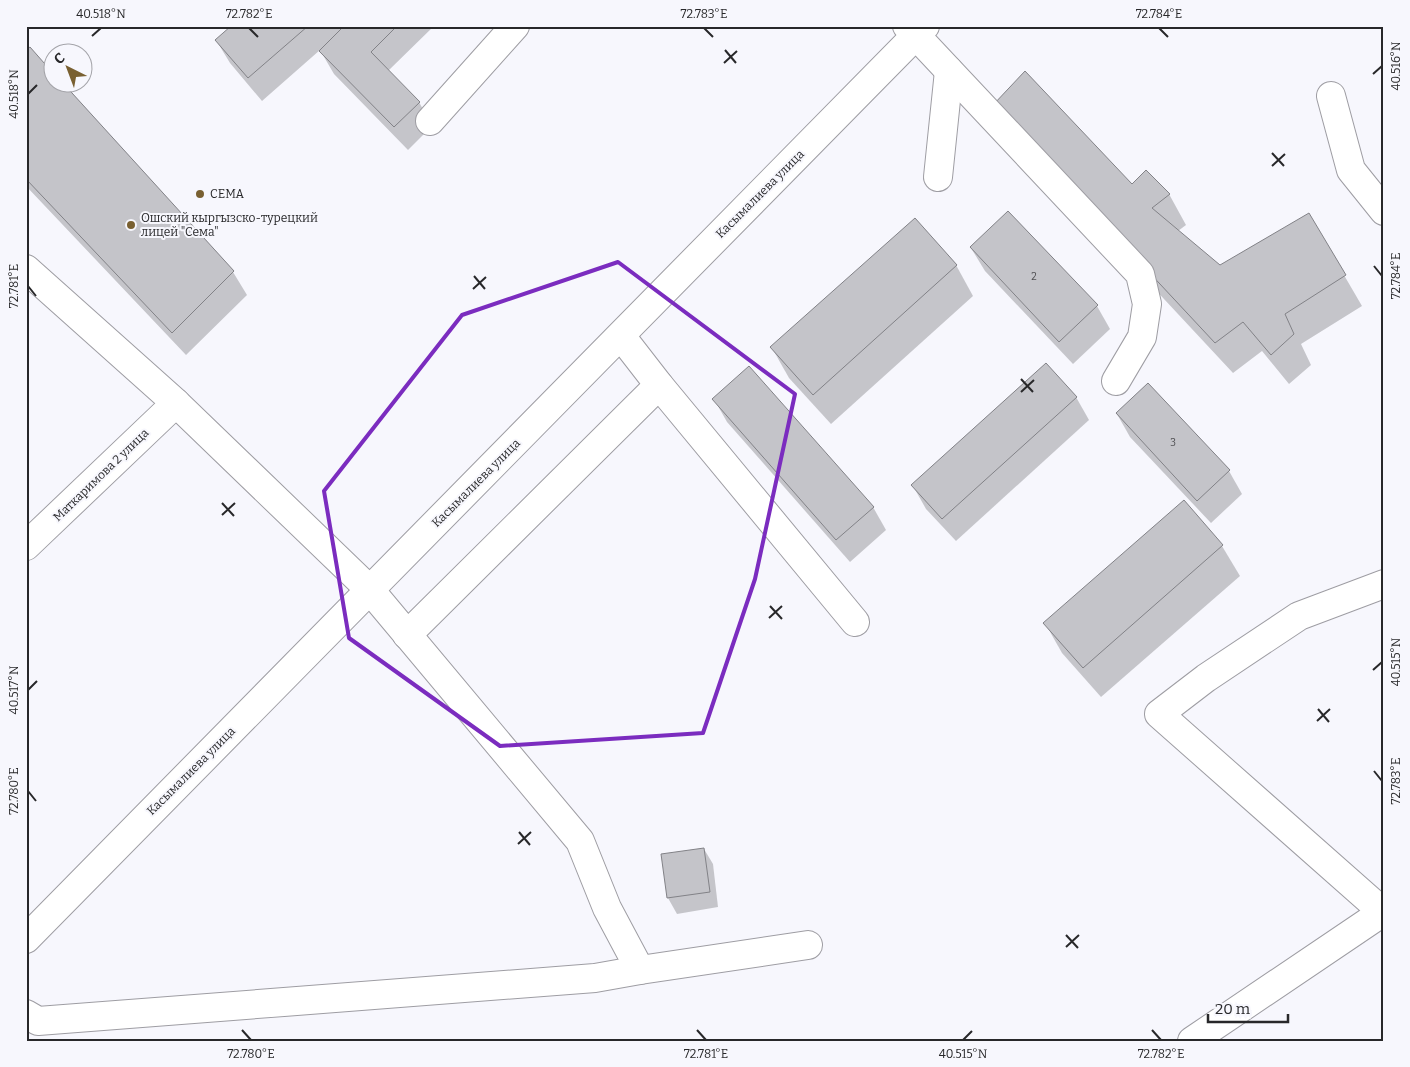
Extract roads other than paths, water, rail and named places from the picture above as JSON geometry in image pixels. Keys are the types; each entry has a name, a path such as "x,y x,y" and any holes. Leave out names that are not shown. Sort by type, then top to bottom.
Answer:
{"street":[{"path":"430,121 515,26"},
{"path":"916,29 949,71 1140,274 1147,304 1142,337 1116,380"},
{"name":"Касымалиева улица","path":"26,940 621,336 916,29"},
{"path":"938,177 949,71"},
{"path":"1331,96 1351,170 1384,211"},
{"path":"26,269 176,403 370,590 580,841 607,908 640,970"},
{"path":"621,336 659,385 855,622"},
{"path":"407,635 659,385"},
{"name":"Маткаримова 2 улица","path":"26,546 176,403"},
{"path":"1192,1041 1383,912 1159,714 1206,678 1299,616 1384,584"},
{"path":"26,1014 38,1021 595,978 808,945"}],"place":[{"name":"СЕМА","path":"200,194"},
{"name":"Ошский кыргызско-турецкий лицей \"Сема\"","path":"131,225"}]}
